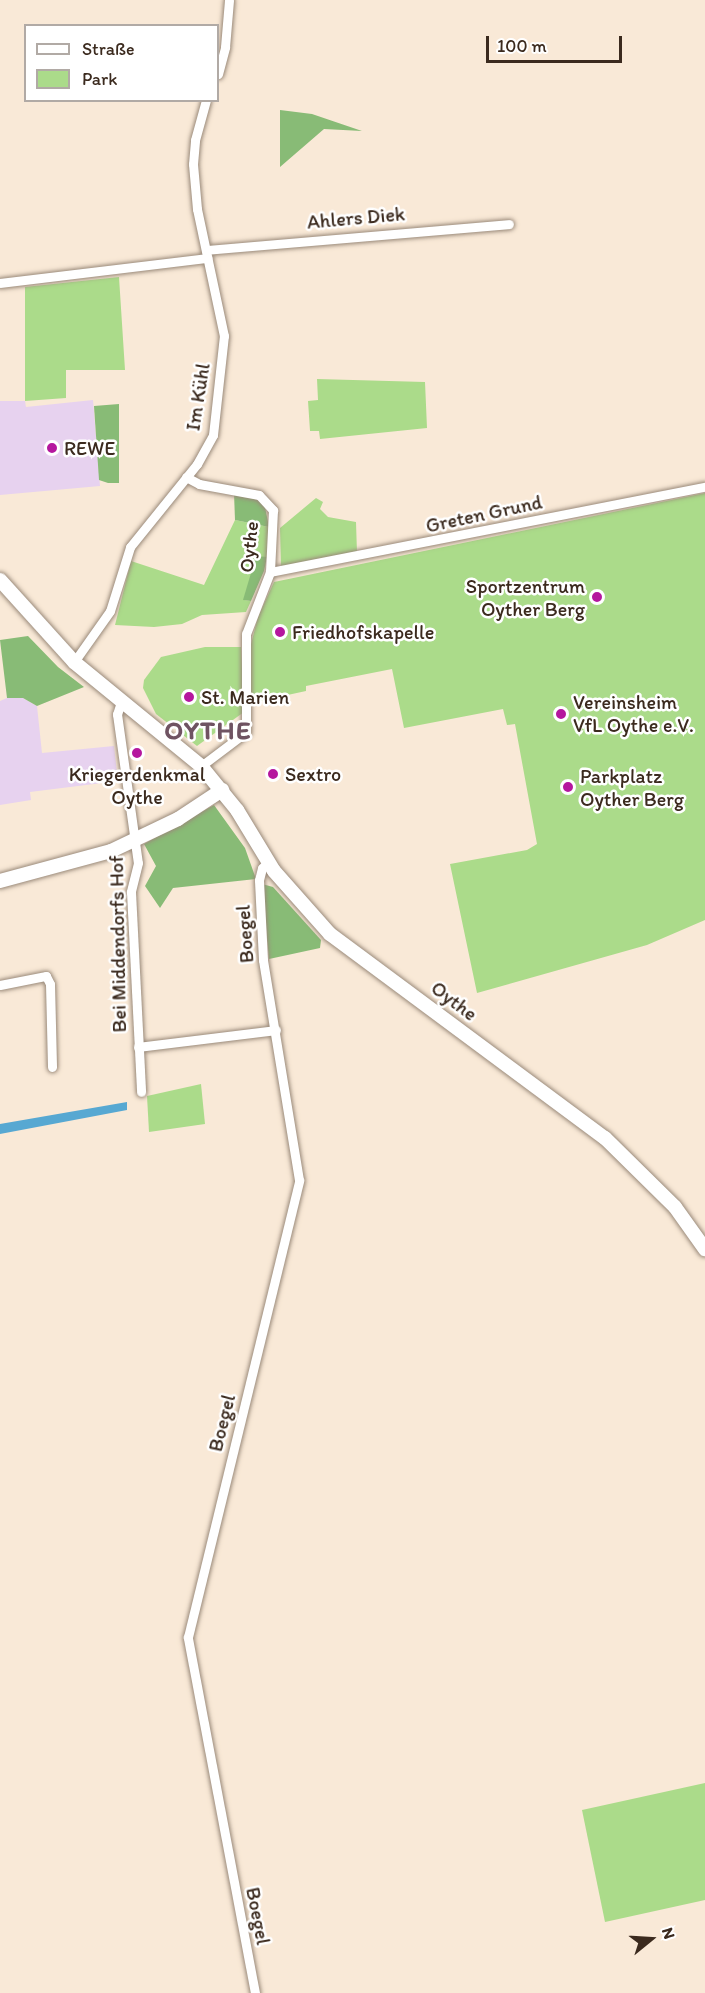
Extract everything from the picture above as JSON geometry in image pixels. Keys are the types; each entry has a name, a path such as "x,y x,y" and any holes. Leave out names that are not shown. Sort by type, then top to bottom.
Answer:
{"main road":[{"name":"Oythe","path":"0,580 74,662 201,766 222,790 268,862 297,901 330,934 605,1138 675,1207 705,1249"},
{"path":"0,881 92,859 134,841 196,809 222,790"}],"street":[{"path":"219,70 225,47 229,0"},
{"name":"Im Kühl","path":"74,662 110,611 130,547 207,450 213,435 222,373 221,308 193,188 195,140 205,102"},
{"name":"Ahlers Diek","path":"0,283 207,254 509,224"},
{"name":"Oythe","path":"186,477 199,484 259,495 269,501 273,510 270,573 246,634 246,732 201,766"},
{"name":"Greten Grund","path":"270,573 705,487"},
{"path":"121,702 117,714 134,841"},
{"name":"Bei Middendorfs Hof","path":"134,841 138,863 131,892 141,1092"},
{"name":"Boegel","path":"255,1993 188,1636 298,1191 299,1166 263,960 259,880 262,868 268,862"},
{"path":"0,985 46,976 50,984 52,1067"},
{"name":"Bei Middendorfs Hof","path":"138,1047 276,1030"}],"shaded area":[{"path":"93,400 100,486 0,495 0,401 25,401 26,407"},
{"path":"7,698 23,698 37,706 42,753 114,746 118,781 30,792 31,800 0,805 0,701"}],"green space":[{"path":"280,110 312,114 362,131 324,129 280,167"},
{"path":"119,277 125,370 66,370 66,398 25,401 25,287"},
{"path":"317,379 425,382 427,428 320,439 319,431 310,431 308,401 318,400"},
{"path":"119,404 119,483 108,483 99,480 94,406"},
{"path":"234,493 264,502 269,527 235,520"},
{"path":"705,493 705,920 647,945 477,993 450,864 527,850 537,844 515,724 507,725 503,709 404,728 392,669 306,686 306,691 251,703 249,652 258,617 274,582"},
{"path":"316,498 323,502 320,509 328,517 356,522 357,553 281,567 280,528"},
{"path":"235,520 269,527 267,557 256,557 244,600 251,601 246,612 202,615 182,624 154,627 115,625 131,561 204,585"},
{"path":"256,556 267,557 264,571 251,601 243,600"},
{"path":"28,636 58,667 84,687 37,706 23,698 7,698 0,640"},
{"path":"205,647 241,647 244,712 197,746 156,714 143,688 144,680 161,657"},
{"path":"214,805 245,848 256,879 173,888 160,908 145,886 156,866 144,844"},
{"path":"262,884 273,887 321,940 320,948 269,959"},
{"path":"201,1084 205,1124 149,1132 147,1096"},
{"path":"705,1783 705,1900 605,1922 582,1810"}],"water":[{"path":"127,1102 127,1110 0,1134 0,1124"}],"place":[{"name":"REWE","path":"52,448"},
{"name":"Sportzentrum Oyther Berg","path":"597,597"},
{"name":"Friedhofskapelle","path":"280,632"},
{"name":"St. Marien","path":"189,697"},
{"name":"Vereinsheim VfL Oythe e.V.","path":"561,714"},
{"name":"Kriegerdenkmal Oythe","path":"137,753"},
{"name":"Sextro","path":"273,774"},
{"name":"Parkplatz Oyther Berg","path":"568,787"}],"district":[{"name":"OYTHE","path":"208,731"}]}
